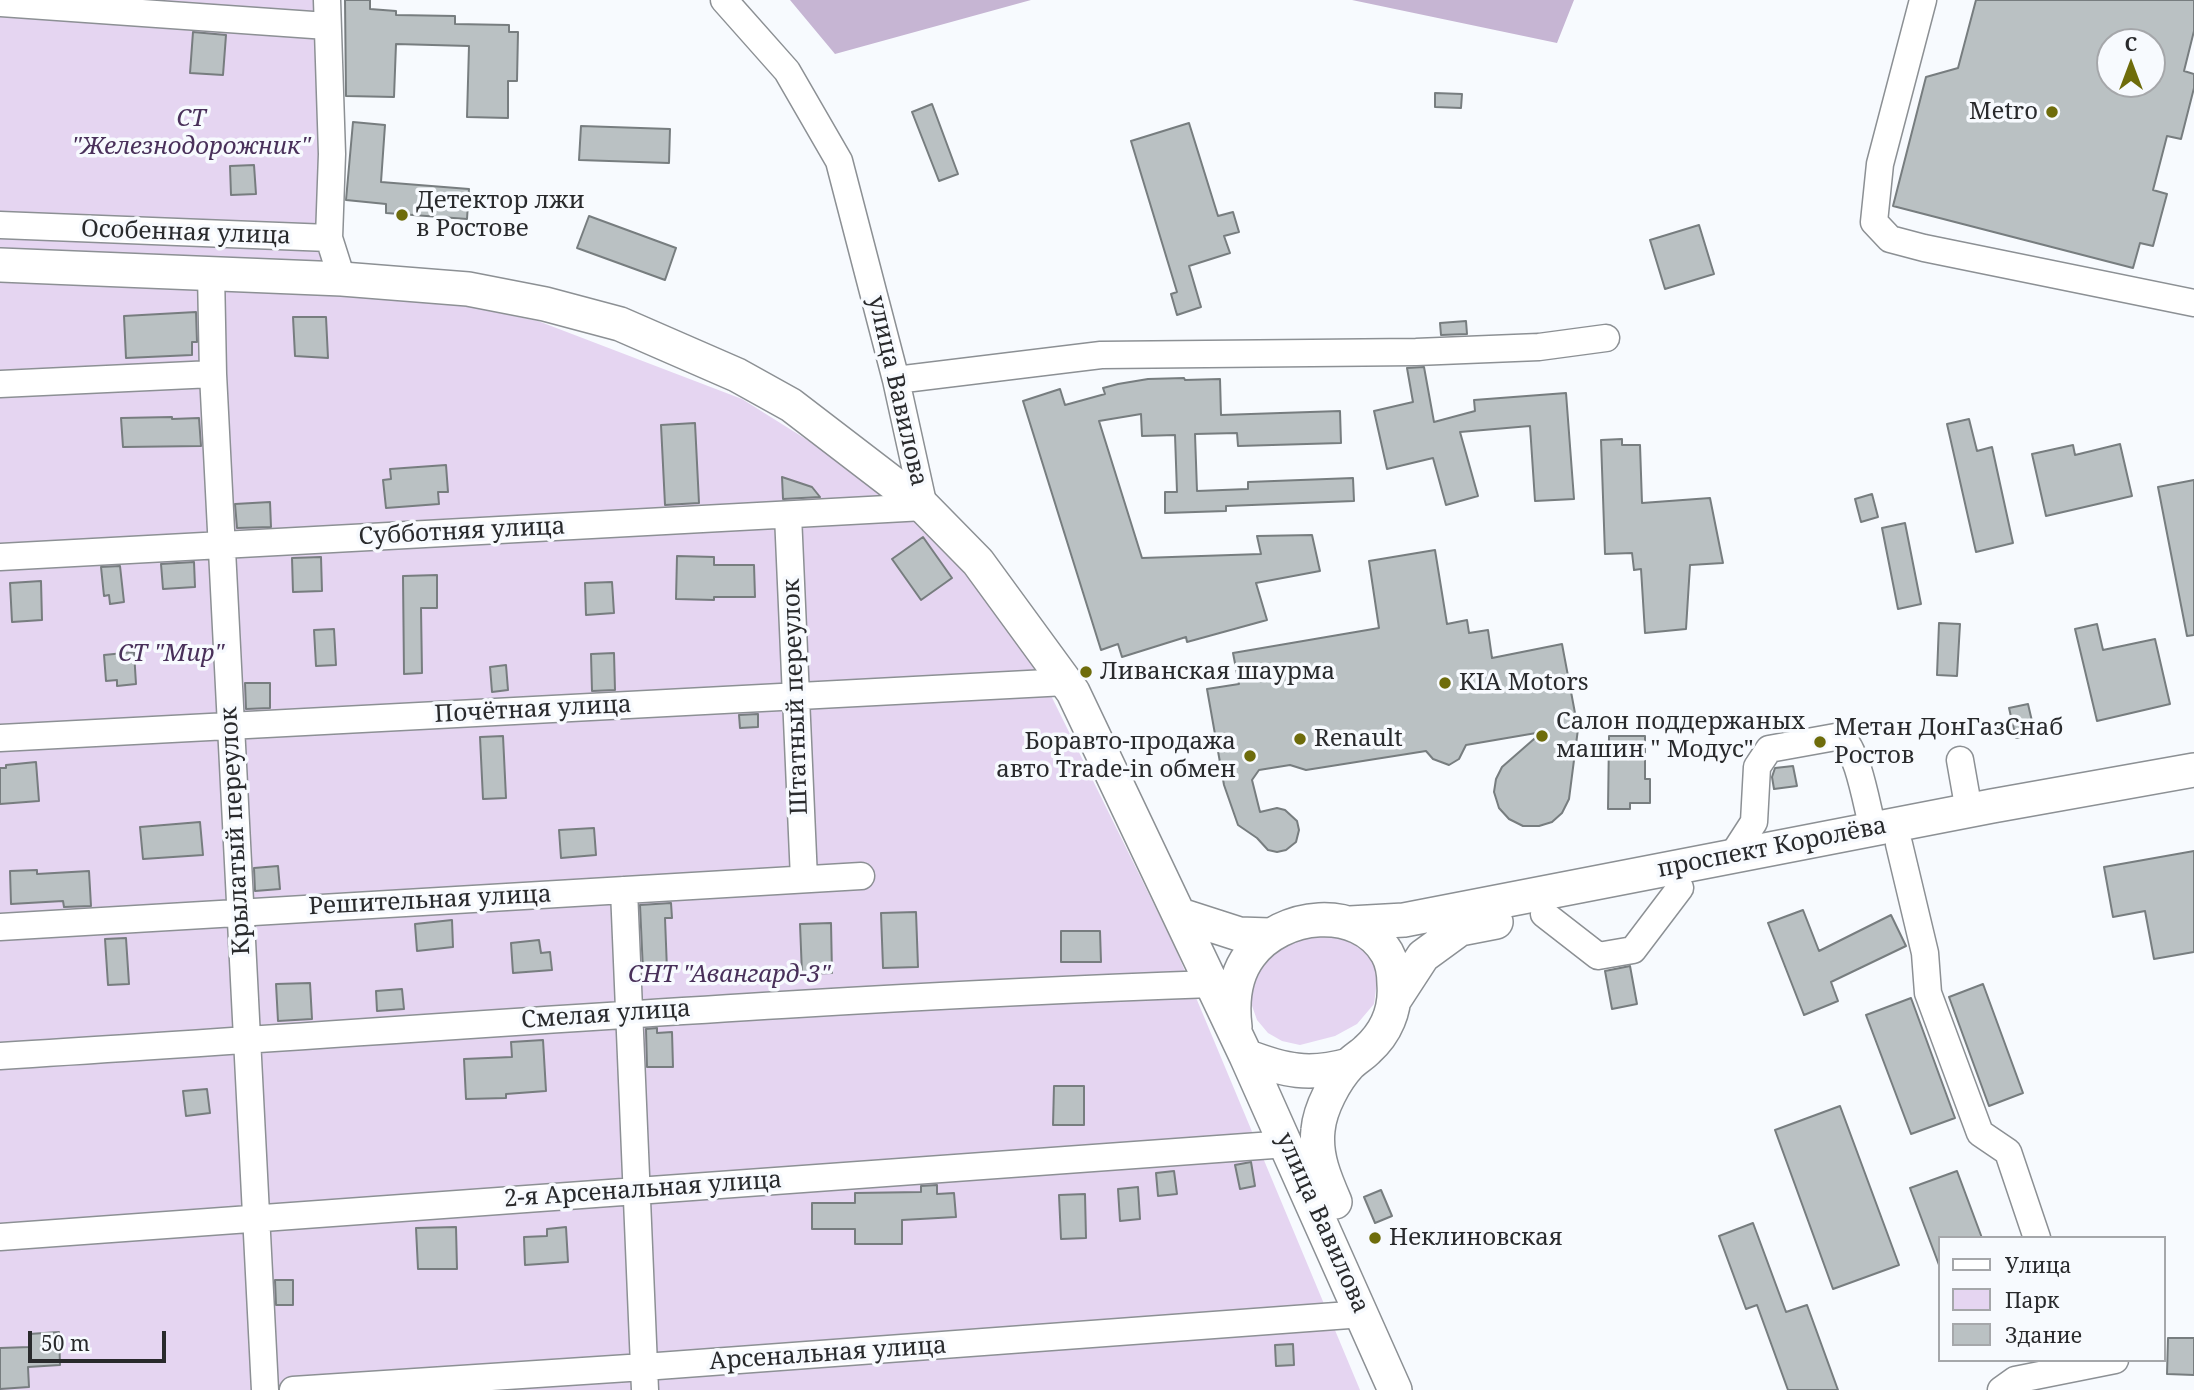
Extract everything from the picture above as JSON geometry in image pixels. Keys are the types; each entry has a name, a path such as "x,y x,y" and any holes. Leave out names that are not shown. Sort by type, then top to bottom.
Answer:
{"main road":[{"name":"Особенная улица","path":"0,265 342,279 468,289 545,304 620,324 737,375 790,405 924,507"},
{"name":"улица Вавилова","path":"924,507 978,562 1073,692 1287,1144 1395,1390"},
{"name":"проспект Королёва","path":"1395,999 1423,956 1460,929 1680,888 1886,837 1969,811 2194,770"},
{"name":"проспект Королёва","path":"1350,923 1404,920 1732,856 1886,837 2194,791"},
{"name":"улица Вавилова","path":"1180,915 1238,934 1270,936"},
{"name":"улица Вавилова","path":"1241,1045 1234,995 1240,974 1250,955 1270,936 1297,923 1315,920 1350,923 1376,938 1388,955 1394,975 1395,999 1389,1024 1369,1048 1349,1065 1328,1097 1318,1130 1321,1170 1418,1390"},
{"path":"1241,1045 1277,1068 1305,1073 1349,1065"}],"street":[{"name":"улица Вавилова","path":"724,0 787,71 839,161 896,380 924,507"},
{"path":"1923,0 1880,164 1874,222 1890,239 1924,248 2194,303"},
{"path":"0,3 327,13 332,154 329,238 342,279"},
{"name":"Особенная улица","path":"0,225 329,238"},
{"name":"Крылатый переулок","path":"211,272 213,374 265,1390"},
{"path":"896,380 1101,355 1416,352 1539,347 1606,338"},
{"path":"0,384 213,374"},
{"name":"Субботняя улица","path":"0,557 924,507"},
{"name":"Штатный переулок","path":"788,516 804,879"},
{"name":"Почётная улица","path":"0,738 1066,682"},
{"path":"1732,856 1754,822 1757,767 1769,750 1841,736 1849,744 1886,837 1925,953 1928,993 1980,1133 2008,1152 2036,1236"},
{"path":"1960,760 1969,811"},
{"name":"Решительная улица","path":"0,927 861,876"},
{"path":"1544,914 1598,956 1633,950 1680,888"},
{"path":"624,890 644,1379"},
{"name":"Смелая улица","path":"0,1056 629,1013 1107,987 1212,984"},
{"name":"2-я Арсенальная улица","path":"0,1237 1287,1144"},
{"name":"Арсенальная улица","path":"293,1390 644,1379 1363,1314"},
{"path":"2000,1390 2015,1380 2105,1362"}],"green space":[{"name":"СТ \"Железнодорожник\"","path":"0,0 327,0 321,272 0,257"},
{"name":"СНТ \"Авангард-3\"","path":"0,276 325,290 445,302 538,321 742,399 887,490 958,556 1034,661 1174,945 1360,1390 0,1390"},
{"path":"1321,933 1352,939 1373,959 1377,981 1374,1004 1357,1024 1335,1036 1300,1045 1282,1041 1268,1033 1257,1020 1250,1000 1255,975 1276,948"}],"shaded area":[{"path":"790,0 1031,0 835,54"},
{"path":"1352,0 1574,0 1557,43"}],"building":[{"path":"345,0 370,0 370,9 396,11 396,15 455,16 455,24 509,25 509,32 518,32 517,81 508,81 508,118 467,117 469,46 396,44 394,97 346,96"},
{"name":"Metro","path":"1976,0 2194,0 2194,31 2184,71 2194,74 2194,88 2181,139 2167,136 2153,190 2167,194 2153,246 2140,243 2133,268 1893,206 1926,77 1958,68"},
{"path":"193,32 226,35 223,75 190,73"},
{"path":"1435,93 1462,94 1461,108 1435,107"},
{"path":"932,104 958,174 939,181 912,112"},
{"path":"353,122 385,125 381,182 469,189 467,219 386,213 386,204 346,200"},
{"path":"1189,123 1218,216 1233,212 1239,232 1224,236 1230,253 1189,266 1201,307 1177,315 1171,294 1177,292 1131,141"},
{"path":"581,126 670,129 669,163 579,160"},
{"path":"254,165 256,194 231,195 230,166"},
{"path":"589,216 676,248 665,280 577,248"},
{"path":"1699,225 1714,274 1665,289 1650,240"},
{"path":"196,312 197,342 192,342 192,355 126,358 124,316"},
{"path":"293,317 326,317 328,358 295,356"},
{"path":"1466,321 1467,334 1441,335 1440,323"},
{"path":"1424,367 1434,422 1475,411 1474,400 1566,393 1574,499 1535,501 1530,426 1460,432 1478,496 1446,505 1433,458 1387,469 1374,411 1413,402 1407,368"},
{"path":"1148,379 1220,379 1221,415 1340,411 1341,443 1238,446 1237,433 1195,434 1197,491 1248,489 1248,482 1353,478 1354,501 1226,506 1226,511 1165,513 1165,492 1177,492 1175,435 1142,436 1141,414 1099,421 1142,558 1261,554 1257,536 1312,535 1320,571 1256,583 1267,620 1187,642 1186,637 1122,657 1118,644 1101,650 1023,401 1060,389 1065,405 1105,394 1103,388 1118,384"},
{"path":"121,418 199,418 201,446 123,447"},
{"path":"1969,419 1977,451 1992,447 2013,543 1976,552 1947,424"},
{"path":"695,423 699,503 665,505 661,425"},
{"path":"1622,439 1622,445 1640,445 1642,503 1710,498 1723,563 1690,565 1686,629 1645,633 1641,569 1634,570 1632,553 1605,554 1601,440"},
{"path":"2120,444 2132,496 2046,516 2032,454 2073,445 2075,455"},
{"path":"446,465 448,492 438,492 439,504 386,508 383,480 391,479 390,469"},
{"path":"782,477 812,487 820,497 783,499"},
{"path":"2194,480 2194,635 2187,636 2158,487"},
{"path":"1872,494 1878,517 1861,522 1855,499"},
{"path":"270,502 271,527 237,528 235,504"},
{"path":"1905,523 1921,604 1898,609 1882,528"},
{"path":"923,537 952,578 921,600 892,559"},
{"path":"1435,550 1447,624 1467,620 1469,633 1488,630 1492,658 1562,644 1578,729 1569,799 1562,813 1552,822 1539,826 1523,826 1509,819 1499,808 1494,792 1502,767 1542,732 1466,745 1459,759 1449,765 1433,759 1426,751 1306,770 1290,765 1259,770 1252,780 1260,812 1277,808 1285,810 1297,821 1299,830 1296,842 1286,850 1268,850 1257,838 1238,825 1224,785 1207,689 1239,684 1233,653 1379,628 1369,561"},
{"path":"677,556 714,557 714,565 754,565 755,597 676,599"},
{"path":"321,557 322,591 293,592 292,558"},
{"path":"194,562 195,587 163,589 161,564"},
{"path":"120,566 124,602 110,604 109,595 104,596 101,567"},
{"path":"437,575 437,608 421,608 422,673 404,674 403,576"},
{"path":"41,581 42,620 12,622 10,583"},
{"path":"612,582 614,613 586,615 585,583"},
{"path":"1939,623 1960,624 1957,676 1937,675"},
{"path":"2097,624 2103,650 2155,639 2170,704 2097,721 2075,629"},
{"path":"334,629 336,665 316,666 314,630"},
{"path":"134,652 136,684 117,686 117,680 106,681 104,655"},
{"path":"614,653 615,690 592,691 591,654"},
{"path":"506,665 508,690 492,692 490,667"},
{"path":"245,683 270,683 270,708 246,709"},
{"path":"2028,704 2035,734 2016,738 2009,708"},
{"path":"758,714 758,727 740,728 739,715"},
{"path":"503,736 506,798 483,799 480,737"},
{"path":"1609,736 1645,736 1645,779 1650,779 1650,803 1630,803 1630,809 1608,809"},
{"path":"36,762 39,801 0,804 0,768"},
{"path":"1793,766 1797,786 1774,789 1772,777 1775,768"},
{"path":"200,822 203,855 143,859 140,827"},
{"path":"594,828 596,855 561,858 559,830"},
{"path":"2194,851 2194,952 2154,959 2145,911 2113,917 2104,867"},
{"path":"278,866 280,889 255,891 254,868"},
{"path":"37,870 37,874 89,871 91,906 64,907 63,901 11,904 10,871"},
{"path":"671,903 672,918 665,918 667,970 643,971 640,905"},
{"path":"1803,910 1819,951 1891,915 1906,946 1831,982 1838,1001 1804,1015 1768,923"},
{"path":"916,912 918,967 883,968 881,913"},
{"path":"452,920 453,947 417,951 415,924"},
{"path":"831,923 832,973 802,974 800,924"},
{"path":"1061,931 1100,931 1101,962 1061,962"},
{"path":"126,938 129,984 108,985 105,939"},
{"path":"539,940 541,953 550,952 552,970 513,973 511,943"},
{"path":"1630,966 1637,1004 1612,1009 1605,971"},
{"path":"310,983 312,1019 278,1021 276,984"},
{"path":"1983,984 2023,1093 1989,1106 1949,997"},
{"path":"402,989 404,1009 377,1011 376,991"},
{"path":"1911,998 1955,1118 1911,1134 1866,1015"},
{"path":"657,1028 657,1033 672,1032 673,1067 647,1067 646,1029"},
{"path":"543,1040 546,1091 506,1094 506,1098 466,1099 464,1059 512,1057 511,1042"},
{"path":"1054,1086 1084,1086 1084,1125 1053,1125"},
{"path":"207,1089 210,1113 186,1116 183,1091"},
{"path":"1840,1106 1899,1265 1833,1289 1775,1130"},
{"path":"1251,1162 1255,1186 1240,1189 1235,1165"},
{"path":"1174,1171 1177,1194 1158,1196 1156,1173"},
{"path":"1957,1171 1981,1236 1938,1236 1938,1262 1910,1188"},
{"path":"937,1185 937,1194 954,1193 956,1217 902,1220 902,1244 855,1244 855,1229 812,1229 812,1203 855,1203 855,1193 921,1192 921,1186"},
{"path":"1138,1187 1140,1219 1120,1221 1118,1189"},
{"path":"1381,1190 1392,1216 1375,1223 1364,1197"},
{"path":"1085,1194 1086,1238 1061,1239 1059,1195"},
{"path":"1753,1223 1786,1312 1807,1305 1838,1390 1788,1390 1757,1305 1746,1309 1719,1236"},
{"path":"456,1227 457,1269 418,1269 416,1228"},
{"path":"566,1227 568,1262 525,1265 524,1237 547,1236 547,1229"},
{"path":"275,1280 293,1280 293,1305 276,1305"},
{"path":"59,1332 60,1365 28,1367 29,1387 0,1389 0,1348 30,1347 29,1334"},
{"path":"2168,1338 2194,1338 2194,1375 2167,1374"},
{"path":"1293,1344 1294,1365 1276,1366 1275,1345"}],"place":[{"name":"Metro","path":"2052,112"},
{"name":"Детектор лжи в Ростове","path":"402,215"},
{"name":"Ливанская шаурма","path":"1086,672"},
{"name":"KIA Motors","path":"1445,683"},
{"name":"Салон поддержаных машин \" Модус\"","path":"1542,736"},
{"name":"Renault","path":"1300,739"},
{"name":"Метан ДонГазСнаб Ростов","path":"1820,742"},
{"name":"Боравто-продажа авто Trade-in обмен","path":"1250,756"},
{"name":"Неклиновская","path":"1375,1238"}],"park label":[{"name":"СТ \"Мир\"","path":"171,654"}]}
